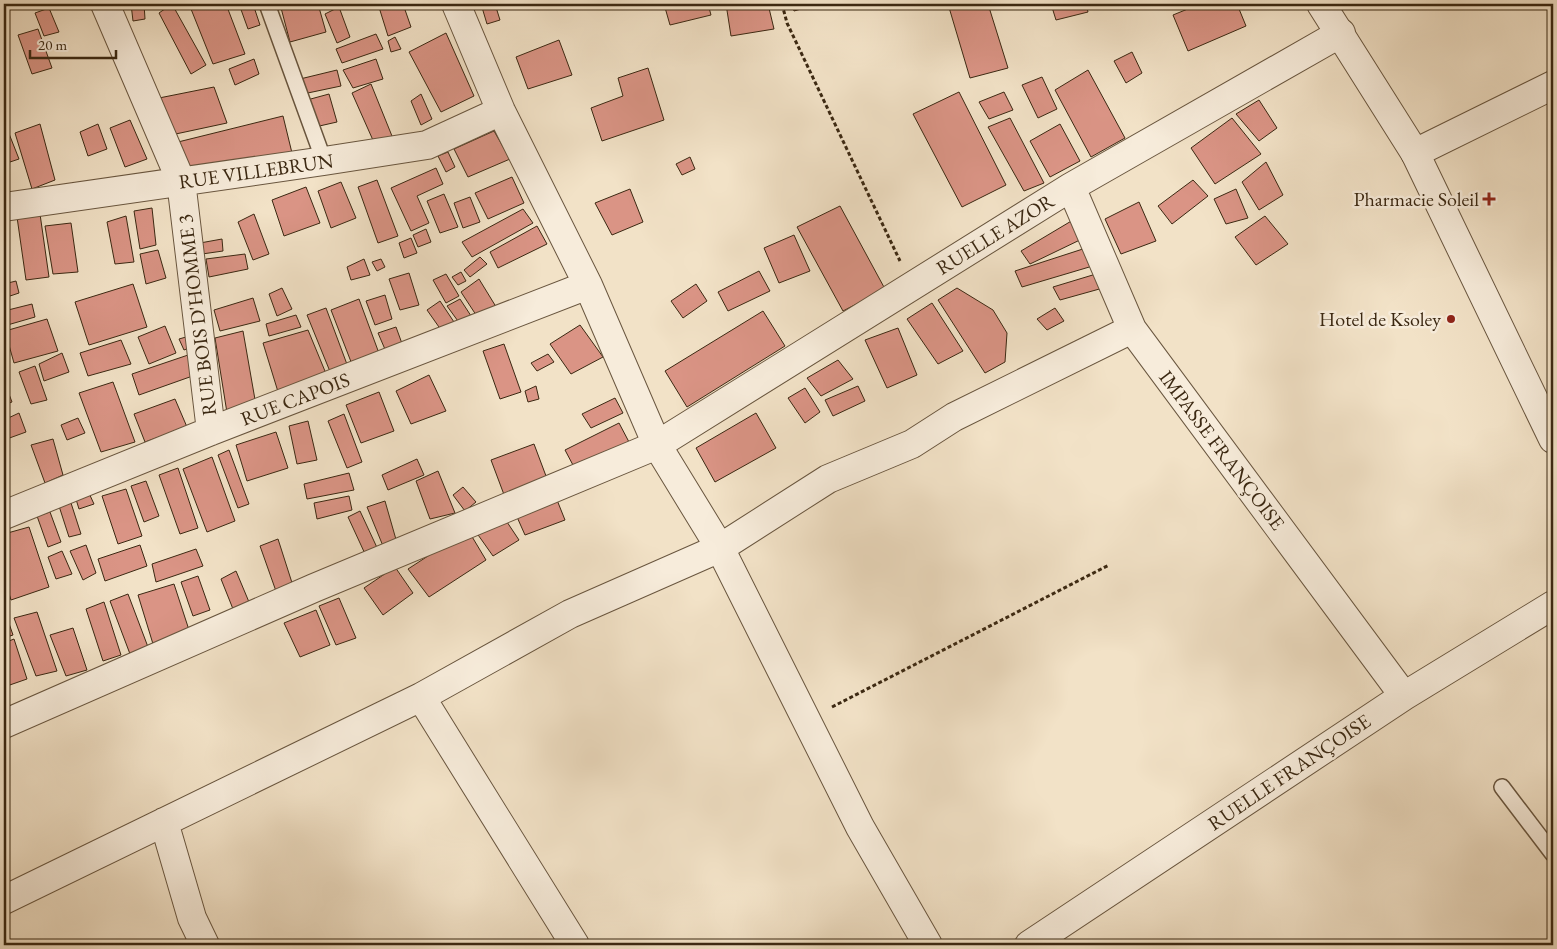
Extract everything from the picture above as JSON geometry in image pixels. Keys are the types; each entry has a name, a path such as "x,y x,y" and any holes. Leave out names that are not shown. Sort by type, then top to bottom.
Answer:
{"street":[{"name":"RUE BOIS D'HOMME 3","path":"105,4 181,181 211,431"},
{"path":"456,4 501,111 588,285 656,446 720,548 860,827 928,945"},
{"path":"1321,4 1415,153 1553,439"},
{"name":"RUELLE AZOR","path":"4,724 314,588 656,446 1070,187 1341,33"},
{"path":"1415,153 1553,85"},
{"name":"RUE VILLEBRUN","path":"4,207 428,145 501,111"},
{"name":"IMPASSE FRANÇOISE","path":"1070,187 1132,329 1404,696"},
{"name":"RUE CAPOIS","path":"4,515 211,431 588,285"},
{"path":"4,900 421,697 570,614 720,548 828,479 912,444 954,417 1132,329"},
{"name":"RUELLE FRANÇOISE","path":"1029,945 1404,696 1553,605"},
{"path":"421,697 575,945"},
{"path":"164,822 192,918 205,945"}],"lane":[{"path":"267,4 324,161"},
{"path":"1502,787 1553,854"}],"path":[{"path":"782,4 788,23 912,286"},
{"path":"807,720 1109,565"}],"building":[{"path":"131,4 144,4 145,19 133,21"},
{"path":"172,4 206,65 191,74 159,13"},
{"path":"189,4 226,4 245,54 213,64"},
{"path":"239,4 253,4 260,25 248,29"},
{"path":"280,4 318,4 326,32 290,42"},
{"path":"378,4 403,4 411,27 388,36"},
{"path":"481,4 495,4 500,20 487,24"},
{"path":"664,4 708,4 711,15 670,25"},
{"path":"726,4 768,4 774,29 731,36"},
{"path":"792,4 814,4 815,5 794,11"},
{"path":"948,4 988,4 1008,68 970,78"},
{"path":"1051,4 1086,4 1088,12 1056,20"},
{"path":"1200,4 1237,4 1246,26 1188,51 1173,15"},
{"path":"339,7 350,37 337,43 325,14"},
{"path":"49,8 59,32 44,36 35,13"},
{"path":"38,29 52,68 32,74 18,35"},
{"path":"446,33 474,96 441,112 409,52"},
{"path":"376,34 383,49 342,63 336,49"},
{"path":"395,37 401,49 391,52 388,41"},
{"path":"559,40 572,75 528,89 516,57"},
{"path":"1132,52 1142,73 1126,83 1114,61"},
{"path":"254,59 259,74 235,85 229,69"},
{"path":"376,59 383,79 353,88 343,70"},
{"path":"648,68 664,120 602,141 591,108 623,96 618,78"},
{"path":"337,70 341,86 303,94 300,79"},
{"path":"1088,70 1125,138 1091,157 1055,90"},
{"path":"1042,77 1057,109 1038,118 1022,85"},
{"path":"371,84 394,141 376,147 352,93"},
{"path":"214,87 227,123 171,135 159,98"},
{"path":"959,92 1006,185 962,207 913,114"},
{"path":"1004,92 1013,110 989,119 979,102"},
{"path":"329,94 337,122 315,127 307,100"},
{"path":"421,94 432,119 421,125 411,101"},
{"path":"1259,100 1277,128 1259,141 1236,114"},
{"path":"283,116 292,153 187,178 178,142"},
{"path":"1010,118 1044,183 1024,191 988,127"},
{"path":"1232,118 1261,154 1215,184 1191,148"},
{"path":"130,120 147,159 125,167 110,128"},
{"path":"40,124 55,180 32,189 15,133"},
{"path":"98,124 107,149 88,156 80,132"},
{"path":"1060,124 1080,161 1050,177 1030,141"},
{"path":"6,126 19,159 4,164 4,127"},
{"path":"494,131 510,159 468,177 454,149"},
{"path":"448,152 455,167 446,172 438,156"},
{"path":"690,157 695,169 682,175 676,164"},
{"path":"1266,162 1283,195 1259,210 1242,182"},
{"path":"436,168 443,184 417,196 429,223 411,231 391,188"},
{"path":"512,177 524,203 488,219 475,193"},
{"path":"377,180 398,236 378,243 358,187"},
{"path":"1193,180 1208,196 1172,224 1158,206"},
{"path":"341,182 356,218 331,228 318,191"},
{"path":"306,187 320,223 284,236 272,200"},
{"path":"630,189 643,222 612,235 595,203"},
{"path":"1236,189 1248,218 1226,224 1214,199"},
{"path":"444,194 458,227 440,233 427,201"},
{"path":"470,197 480,222 463,228 454,203"},
{"path":"1139,202 1156,241 1121,254 1105,219"},
{"path":"840,206 885,289 843,311 797,227"},
{"path":"152,208 156,245 140,249 134,211"},
{"path":"523,209 533,223 472,257 462,242"},
{"path":"40,214 49,277 26,280 17,217"},
{"path":"254,214 269,254 253,260 238,222"},
{"path":"126,216 134,262 115,264 107,222"},
{"path":"1265,216 1288,244 1256,265 1235,237"},
{"path":"1073,220 1084,238 1030,264 1021,251"},
{"path":"71,223 78,272 53,274 45,226"},
{"path":"537,226 547,244 498,268 490,252"},
{"path":"426,229 431,242 418,247 413,235"},
{"path":"794,235 810,271 779,283 764,248"},
{"path":"411,238 417,253 404,258 399,243"},
{"path":"222,239 223,251 202,254 200,243"},
{"path":"1089,247 1096,265 1022,287 1015,271"},
{"path":"158,250 166,278 146,284 140,254"},
{"path":"245,254 248,269 209,277 206,259"},
{"path":"480,257 487,264 470,277 464,270"},
{"path":"364,259 370,275 351,280 347,267"},
{"path":"381,259 385,267 377,271 372,262"},
{"path":"759,271 770,291 728,311 718,292"},
{"path":"461,272 466,281 458,285 452,277"},
{"path":"409,273 419,305 400,310 389,279"},
{"path":"446,274 459,296 446,303 433,280"},
{"path":"1096,274 1103,288 1060,300 1053,287"},
{"path":"479,279 498,310 480,321 461,292"},
{"path":"16,281 19,293 4,298 4,284"},
{"path":"133,284 147,327 89,345 75,302"},
{"path":"696,284 707,301 683,318 671,301"},
{"path":"282,288 292,309 277,316 269,294"},
{"path":"957,288 993,310 1007,333 1005,362 985,373 938,300"},
{"path":"385,295 392,319 375,325 366,301"},
{"path":"253,298 260,321 220,331 214,310"},
{"path":"359,299 380,356 353,367 331,310"},
{"path":"460,299 475,322 463,328 447,306"},
{"path":"440,301 458,328 446,337 427,310"},
{"path":"932,303 963,351 938,364 907,319"},
{"path":"32,304 35,317 4,326 4,311"},
{"path":"326,308 348,367 331,374 307,315"},
{"path":"1055,308 1064,321 1047,330 1037,319"},
{"path":"763,311 785,346 687,407 665,371"},
{"path":"296,315 301,327 269,336 266,324"},
{"path":"47,319 58,351 14,363 5,331"},
{"path":"580,325 603,357 571,374 550,344"},
{"path":"165,326 176,353 149,364 138,337"},
{"path":"396,327 404,349 387,354 378,333"},
{"path":"898,328 917,375 887,388 865,340"},
{"path":"308,330 327,376 279,395 263,343"},
{"path":"243,331 257,411 228,419 215,338"},
{"path":"193,335 197,345 184,350 179,339"},
{"path":"121,340 131,364 88,376 80,353"},
{"path":"504,344 521,392 500,399 483,351"},
{"path":"62,353 69,372 44,381 39,364"},
{"path":"194,353 201,373 139,395 132,374"},
{"path":"548,354 554,362 537,371 531,363"},
{"path":"838,360 853,379 821,396 807,378"},
{"path":"35,366 47,400 31,404 19,372"},
{"path":"429,375 446,411 411,424 396,391"},
{"path":"4,381 12,402 4,405"},
{"path":"113,382 135,442 101,452 79,393"},
{"path":"536,386 539,399 528,402 525,391"},
{"path":"858,386 865,401 833,416 825,400"},
{"path":"805,388 820,412 805,423 788,398"},
{"path":"379,392 394,431 361,443 346,405"},
{"path":"615,398 623,413 591,428 582,414"},
{"path":"175,399 187,427 145,442 134,414"},
{"path":"19,413 26,432 4,440 4,420"},
{"path":"756,413 776,448 715,482 696,448"},
{"path":"344,414 362,462 347,468 328,421"},
{"path":"78,418 85,433 67,440 61,425"},
{"path":"308,421 317,460 297,464 289,426"},
{"path":"619,423 629,442 574,467 565,450"},
{"path":"276,432 288,468 247,481 236,445"},
{"path":"53,439 63,475 45,483 31,445"},
{"path":"534,444 549,484 506,500 491,460"},
{"path":"229,450 249,504 238,508 218,455"},
{"path":"212,457 235,521 207,532 183,469"},
{"path":"417,459 424,475 388,490 382,475"},
{"path":"178,468 198,528 180,534 159,475"},
{"path":"438,471 455,513 430,519 416,481"},
{"path":"349,473 354,490 307,499 304,484"},
{"path":"146,481 159,516 144,522 131,486"},
{"path":"463,487 476,502 465,511 453,495"},
{"path":"126,489 142,536 118,544 102,496"},
{"path":"88,491 94,504 79,509 75,496"},
{"path":"349,496 352,510 317,519 314,503"},
{"path":"557,500 565,520 525,535 517,517"},
{"path":"385,501 397,543 383,546 367,507"},
{"path":"71,503 81,534 69,537 59,506"},
{"path":"360,511 380,554 366,556 348,517"},
{"path":"50,512 61,542 48,547 37,516"},
{"path":"503,516 519,540 493,556 476,532"},
{"path":"29,527 49,587 11,600 4,577 4,534"},
{"path":"468,530 486,560 429,597 408,569"},
{"path":"278,539 294,589 277,594 260,546"},
{"path":"86,545 96,573 83,580 70,551"},
{"path":"140,545 147,566 105,581 98,559"},
{"path":"196,549 203,566 156,582 152,564"},
{"path":"62,551 72,574 56,579 48,557"},
{"path":"395,567 413,593 383,615 364,588"},
{"path":"236,571 249,602 233,609 221,579"},
{"path":"198,576 210,610 193,616 181,582"},
{"path":"174,584 190,633 153,644 138,595"},
{"path":"128,594 148,647 130,654 110,601"},
{"path":"339,598 356,638 336,645 319,606"},
{"path":"104,602 121,655 103,661 86,609"},
{"path":"4,609 13,635 4,638"},
{"path":"316,610 330,645 300,657 284,623"},
{"path":"37,612 57,671 36,676 14,618"},
{"path":"73,628 87,670 66,676 50,635"},
{"path":"14,639 27,679 4,687 4,643"}],"place":[{"name":"Pharmacie Soleil","path":"1489,199"},
{"name":"Hotel de Ksoley","path":"1451,319"}]}
